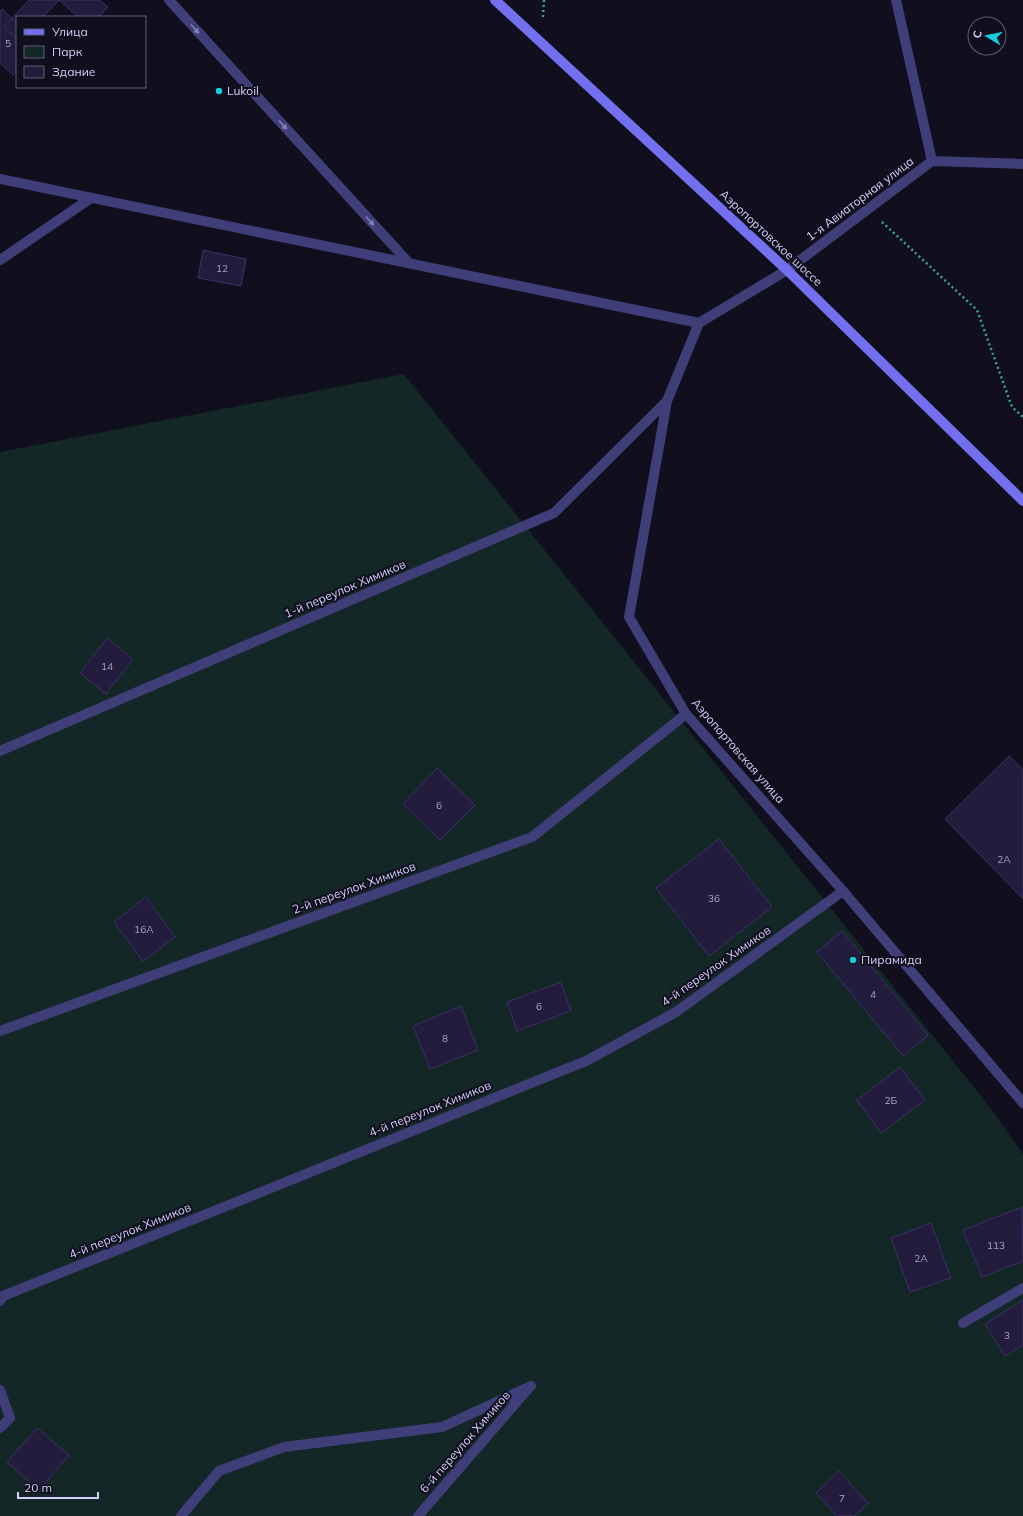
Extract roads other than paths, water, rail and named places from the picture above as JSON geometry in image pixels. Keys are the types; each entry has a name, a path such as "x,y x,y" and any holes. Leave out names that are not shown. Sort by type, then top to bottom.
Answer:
{"main road":[{"name":"Аэропортовское шоссе","path":"495,0 787,270 1023,501"}],"street":[{"path":"169,0 409,264"},
{"name":"1-я Авиаторная улица","path":"699,323 787,270 932,161 896,0"},
{"path":"932,161 1021,166"},
{"path":"0,179 699,323"},
{"path":"0,260 92,198"},
{"name":"Аэропортовская улица","path":"699,323 667,401 629,617 686,714 844,891 1023,1103"},
{"name":"1-й переулок Химиков","path":"0,751 554,513 667,401"},
{"name":"2-й переулок Химиков","path":"0,1031 532,837 686,714"},
{"name":"4-й переулок Химиков","path":"0,1301 3,1296 10,1293 586,1061 676,1012 844,891"},
{"path":"963,1323 1023,1288"},
{"name":"6-й переулок Химиков","path":"181,1516 219,1471 284,1448 442,1427 531,1386 418,1516"},
{"path":"0,1390 10,1418 0,1428"}],"place":[{"name":"Lukoil","path":"219,91"},
{"name":"Пирамида","path":"853,960"}]}
